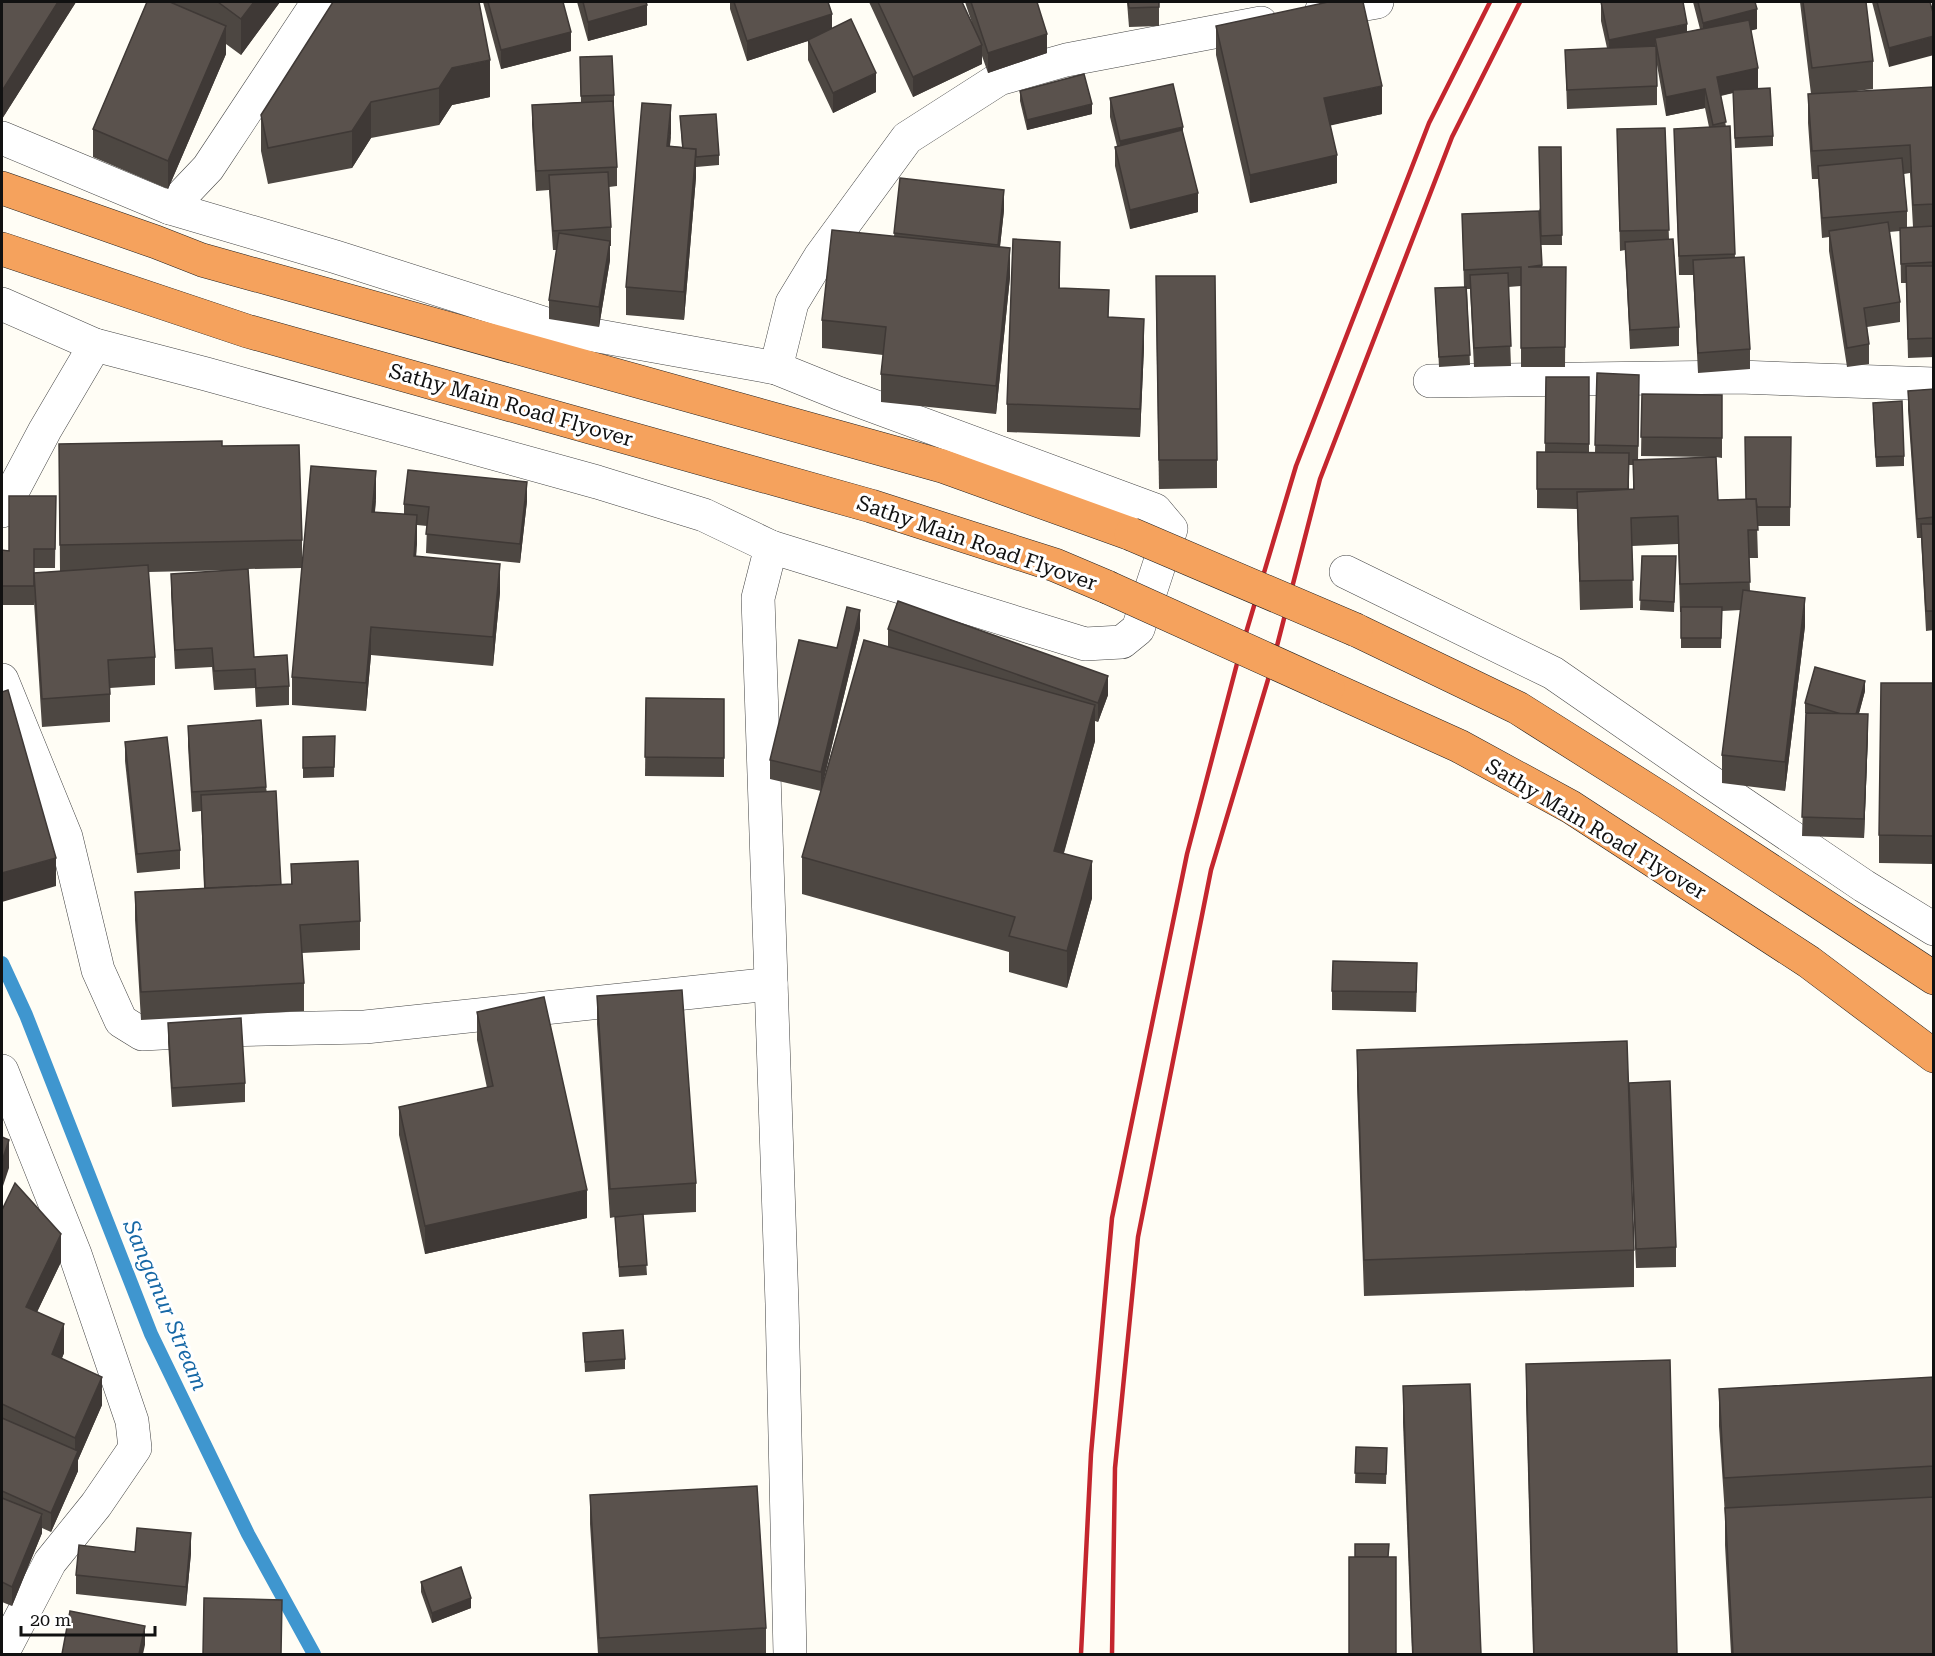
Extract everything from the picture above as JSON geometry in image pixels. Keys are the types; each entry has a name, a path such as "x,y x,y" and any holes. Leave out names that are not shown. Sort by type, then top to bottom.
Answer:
{"highway":[{"path":"2,188 202,260 942,466 1131,534 1356,630 1518,708 1665,801 1934,978"},
{"name":"Sathy Main Road Flyover","path":"2,249 247,332 871,506 1055,565 1459,746 1571,807 1809,962 1934,1056"}],"street":[{"path":"170,208 208,168 318,2"},
{"path":"776,368 792,303 820,256 907,138 999,79 1066,60 1377,2"},
{"path":"2,138 170,208 336,257 565,330 776,368 1155,510 1171,529 1138,629 1122,642 1085,645 771,547 704,515 597,482 95,345 2,304"},
{"path":"2,511 45,430 95,345"},
{"path":"1430,381 1739,377 1934,384"},
{"path":"771,547 758,598 781,1292 790,1654"},
{"path":"1346,572 1553,673 1864,886 1934,929"},
{"path":"2,680 66,837 98,970 121,1021 142,1034 220,1029 364,1027 771,984"},
{"path":"2,1071 75,1254 132,1421 135,1448 96,1504 50,1562 2,1654"}],"building":[{"path":"2,2 58,2 2,91"},
{"path":"147,2 170,2 226,26 168,161 93,129"},
{"path":"218,2 254,2 241,19"},
{"path":"333,2 479,2 490,60 452,68 439,88 371,102 352,131 268,148 261,115"},
{"path":"488,2 563,2 571,32 501,50"},
{"path":"583,2 646,2 647,5 588,22"},
{"path":"734,2 828,2 832,14 747,41"},
{"path":"878,2 962,2 982,45 913,77"},
{"path":"971,2 1037,2 1047,34 988,53"},
{"path":"1128,2 1159,2 1159,7 1129,8"},
{"path":"1328,2 1363,2 1382,86 1324,98 1337,155 1250,175 1216,26"},
{"path":"1601,2 1683,2 1687,24 1609,40"},
{"path":"1698,2 1755,2 1757,9 1703,23"},
{"path":"1803,2 1866,2 1873,61 1812,68"},
{"path":"1877,2 1930,2 1934,16 1934,36 1889,48"},
{"path":"851,19 876,73 833,93 808,40"},
{"path":"1749,20 1758,68 1717,77 1726,122 1713,125 1705,89 1666,97 1655,38"},
{"path":"1656,46 1657,86 1567,90 1565,50"},
{"path":"612,56 614,95 581,96 580,57"},
{"path":"1084,74 1092,104 1027,120 1020,91"},
{"path":"1173,84 1183,127 1120,141 1110,98"},
{"path":"1934,87 1934,204 1913,205 1910,145 1812,151 1808,94"},
{"path":"1770,88 1773,136 1735,138 1733,90"},
{"path":"613,101 617,167 536,171 532,105"},
{"path":"642,103 671,105 667,146 696,149 684,292 626,287"},
{"path":"716,114 719,155 696,157 696,149 683,148 680,116"},
{"path":"1730,126 1735,254 1679,256 1674,129"},
{"path":"1665,128 1669,230 1620,231 1617,129"},
{"path":"1182,130 1198,193 1130,210 1115,147"},
{"path":"1539,147 1561,147 1562,235 1541,236"},
{"path":"1902,158 1907,211 1822,218 1818,166"},
{"path":"608,172 611,227 553,231 549,175"},
{"path":"900,178 1004,190 998,245 894,233"},
{"path":"1539,211 1542,265 1528,267 1566,267 1565,347 1521,348 1521,267 1464,270 1462,214"},
{"path":"1888,222 1900,302 1864,308 1869,344 1847,348 1829,231"},
{"path":"1934,226 1934,262 1901,264 1900,228"},
{"path":"832,230 1010,248 996,386 881,374 886,327 822,320"},
{"path":"559,233 610,241 599,307 549,300"},
{"path":"1013,239 1060,242 1059,288 1109,290 1108,317 1144,319 1140,409 1007,404"},
{"path":"1673,239 1679,327 1630,330 1625,242"},
{"path":"1744,257 1750,349 1698,353 1693,260"},
{"path":"1906,266 1934,266 1934,338 1908,339"},
{"path":"1508,273 1511,346 1474,348 1470,275"},
{"path":"1156,276 1215,276 1217,460 1159,460"},
{"path":"1466,287 1470,355 1439,357 1435,288"},
{"path":"1597,373 1639,375 1638,446 1595,445"},
{"path":"1546,377 1589,377 1589,444 1545,443"},
{"path":"1934,389 1934,517 1917,519 1908,391"},
{"path":"1642,394 1722,395 1722,438 1641,437"},
{"path":"1902,401 1904,456 1876,457 1873,403"},
{"path":"1745,437 1791,437 1790,507 1757,507 1756,499 1746,499"},
{"path":"222,441 222,446 299,445 302,540 60,545 59,444"},
{"path":"1537,452 1629,453 1628,489 1537,489"},
{"path":"1716,457 1718,500 1756,499 1758,530 1748,530 1750,582 1680,584 1678,516 1631,518 1633,580 1580,581 1577,492 1634,489 1633,460"},
{"path":"311,466 376,471 372,512 417,515 414,556 500,564 493,637 371,627 366,683 292,677"},
{"path":"408,470 527,482 520,544 426,534 429,507 404,504"},
{"path":"9,496 56,496 55,549 34,549 34,586 2,586 2,550 9,551"},
{"path":"1921,524 1934,524 1934,611 1926,611"},
{"path":"1642,556 1676,556 1674,602 1640,600"},
{"path":"148,565 155,657 108,660 110,694 42,699 34,573"},
{"path":"248,569 254,657 287,655 289,686 256,688 255,669 214,671 212,648 175,650 171,574"},
{"path":"1743,590 1805,598 1785,762 1722,755"},
{"path":"898,601 1108,676 1098,703 888,629"},
{"path":"847,607 860,610 821,772 770,760 799,640 837,648"},
{"path":"1681,607 1722,607 1721,638 1681,638"},
{"path":"864,640 1095,705 1054,851 1092,861 1067,951 1009,936 1015,917 802,857"},
{"path":"1815,667 1865,681 1856,714 1841,714 1805,703"},
{"path":"1881,683 1934,683 1934,836 1879,835"},
{"path":"8,690 56,858 2,873 2,692"},
{"path":"646,698 724,699 724,758 645,757"},
{"path":"1806,713 1868,714 1864,819 1802,817"},
{"path":"261,720 266,787 192,792 188,726"},
{"path":"335,736 334,767 303,768 303,737"},
{"path":"167,737 180,850 137,854 125,742"},
{"path":"276,791 281,885 205,888 201,795"},
{"path":"358,861 360,921 300,925 304,983 141,992 135,892 292,884 291,864"},
{"path":"1333,961 1417,963 1416,992 1332,991"},
{"path":"682,990 696,1183 610,1189 597,996"},
{"path":"544,997 587,1190 425,1226 399,1107 493,1086 477,1012"},
{"path":"241,1018 245,1083 172,1088 168,1023"},
{"path":"1627,1041 1634,1250 1364,1260 1357,1050"},
{"path":"1670,1081 1676,1247 1636,1249 1629,1083"},
{"path":"2,1137 9,1140 2,1161"},
{"path":"15,1183 61,1234 26,1307 64,1324 52,1354 102,1377 75,1438 2,1404 2,1210"},
{"path":"643,1214 647,1265 619,1267 615,1217"},
{"path":"623,1330 625,1359 585,1362 583,1333"},
{"path":"1670,1360 1677,1654 1534,1654 1526,1364"},
{"path":"1934,1377 1934,1466 1724,1478 1719,1389"},
{"path":"1470,1384 1481,1654 1413,1654 1403,1386"},
{"path":"2,1418 78,1451 51,1513 2,1491"},
{"path":"1356,1447 1387,1448 1386,1474 1355,1473"},
{"path":"757,1486 766,1628 599,1638 590,1495"},
{"path":"1934,1497 1934,1654 1733,1654 1725,1508"},
{"path":"2,1498 42,1514 12,1587 2,1582"},
{"path":"137,1528 191,1533 186,1587 76,1575 79,1545 135,1552"},
{"path":"1355,1544 1389,1544 1388,1557 1355,1557"},
{"path":"1349,1557 1396,1557 1396,1654 1349,1654"},
{"path":"461,1567 471,1598 432,1613 421,1582"},
{"path":"204,1598 282,1600 281,1654 203,1654"},
{"path":"70,1611 145,1626 139,1654 62,1654"}],"waterway":[{"name":"Sanganur Stream","path":"2,963 26,1015 151,1334 248,1534 314,1654"}],"railway":[{"path":"1081,1654 1091,1454 1112,1218 1187,854 1239,656 1296,466 1429,123 1490,2"},
{"path":"1112,1654 1115,1468 1138,1237 1211,870 1270,673 1320,479 1452,137 1520,2"}]}
